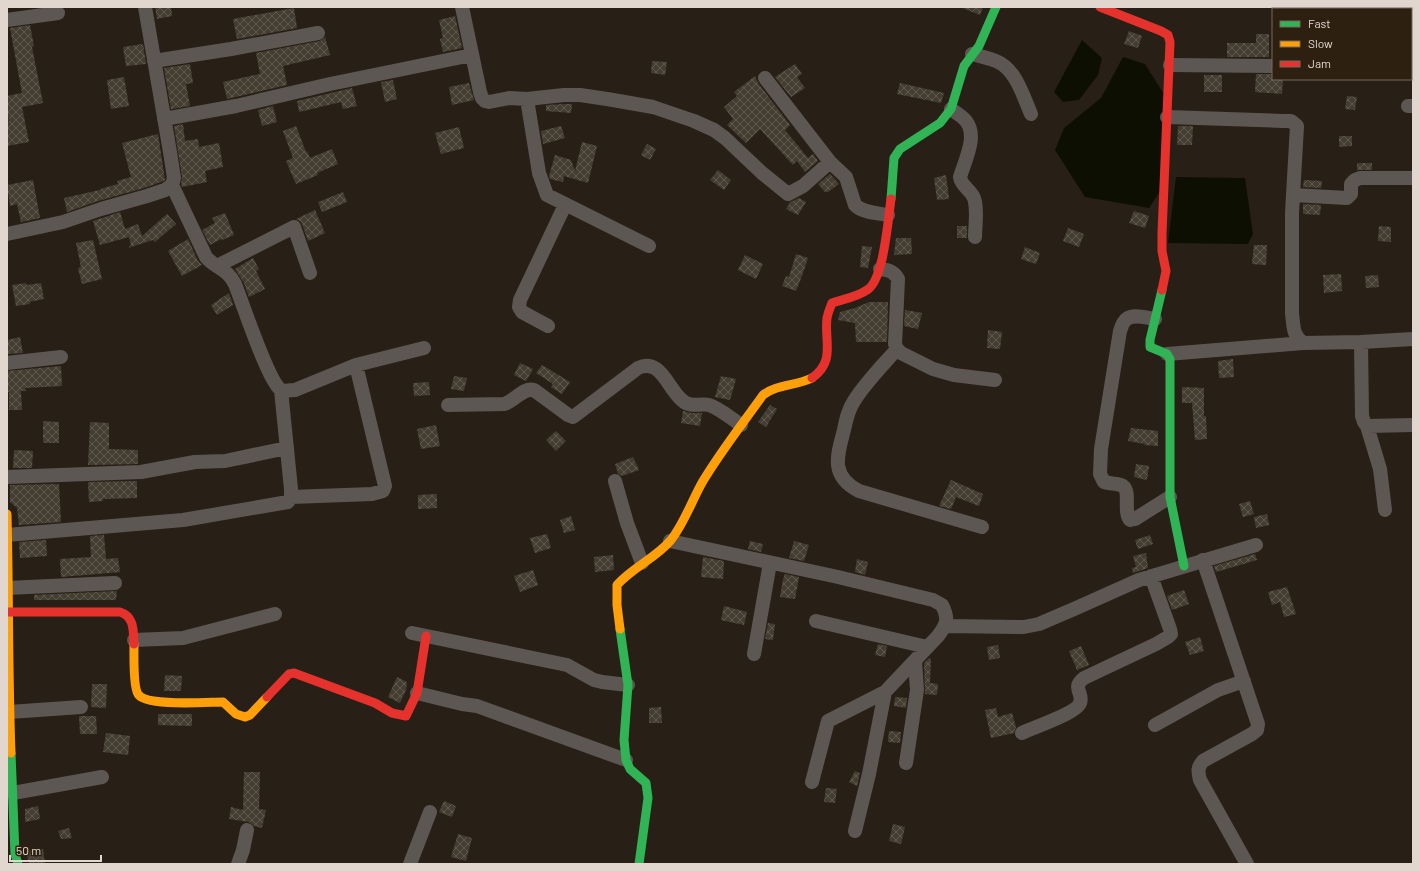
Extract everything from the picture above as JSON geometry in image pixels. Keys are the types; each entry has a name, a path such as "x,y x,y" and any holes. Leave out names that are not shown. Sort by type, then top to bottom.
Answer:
{"street":[{"path":"145,7 174,178 172,185 206,257 211,263 231,275 267,367 276,385 281,390 295,390 356,365 424,348"},
{"path":"462,7 480,92 485,101 489,102 509,98 528,99 564,95 580,95 653,107 694,121 714,130 788,194 803,186 830,162"},
{"path":"639,864 648,798 646,783 630,769 626,760 624,740 628,685 617,605 617,585 624,577 654,556 670,541 678,530 703,481 741,425 763,396 772,389 810,379 818,374 825,363 828,350 827,320 828,311 832,303 868,290 874,284 880,268 892,190 894,158 900,149 940,123 951,109 964,66 979,46 996,7"},
{"path":"1100,7 1161,31 1168,35 1170,42 1162,233 1162,251 1166,271 1150,340 1150,347 1167,354 1303,343 1413,339"},
{"path":"7,20 58,13"},
{"path":"154,61 318,33"},
{"path":"972,54 996,61 1009,71 1015,80 1031,114"},
{"path":"164,120 472,55"},
{"path":"1170,65 1272,66"},
{"path":"765,78 830,162 846,177 855,205 858,208 868,212 888,215"},
{"path":"528,99 539,173 547,195 649,246"},
{"path":"951,109 965,120 972,133 960,177 961,181 973,197 976,212 975,237"},
{"path":"1167,117 1290,121 1297,126 1293,195 1292,314 1296,337 1303,343"},
{"path":"1293,195 1347,198 1351,194 1351,184 1360,178 1413,178"},
{"path":"7,234 63,222 147,196 164,190 172,185"},
{"path":"548,326 522,312 519,307 520,300 565,205"},
{"path":"217,266 294,227 310,273"},
{"path":"880,268 896,274 898,279 895,344 901,353 915,361 954,375 994,380"},
{"path":"1155,319 1137,316 1130,317 1124,321 1120,331 1103,430 1100,474 1104,482 1123,486 1126,490 1127,516 1130,520 1135,520 1170,497"},
{"path":"1361,342 1362,416 1367,426 1380,469 1385,510"},
{"path":"897,349 860,392 849,409 837,455 839,472 852,487 859,491 982,527"},
{"path":"1167,354 1170,359 1170,497 1184,566"},
{"path":"7,363 61,357"},
{"path":"291,497 372,494 383,491 385,486 356,365"},
{"path":"448,405 504,404 510,402 529,389 534,390 568,415 573,417 638,368 644,365 649,365 659,371 681,400 687,404 710,405 741,425"},
{"path":"7,535 183,520 288,502 291,497 281,390"},
{"path":"1367,426 1413,425"},
{"path":"7,477 141,472 195,462 224,461 287,448"},
{"path":"615,481 627,523 642,563"},
{"path":"7,514 9,712 15,854 18,864"},
{"path":"670,541 857,582 933,600 942,605 947,618 946,626 885,692 828,721 812,782"},
{"path":"946,626 1033,626 1074,610 1139,580 1256,545"},
{"path":"1203,560 1258,724 1257,730 1252,734 1203,761 1199,766 1198,771 1200,780 1247,864"},
{"path":"754,654 770,563"},
{"path":"1022,733 1063,716 1076,708 1080,704 1081,699 1078,686 1079,682 1084,678 1156,644 1171,634 1151,576"},
{"path":"8,588 115,583"},
{"path":"9,612 124,612 129,616 133,623 136,690 141,699 160,702 223,702 236,714 245,717 250,715 289,674 294,673 375,703 392,714 406,716 417,693 426,636"},
{"path":"134,640 168,640 182,638 275,614"},
{"path":"816,621 927,647"},
{"path":"412,633 567,665 594,680 628,685"},
{"path":"906,763 917,690 915,661"},
{"path":"1155,725 1218,690 1244,681"},
{"path":"855,831 869,774 885,692"},
{"path":"417,693 462,704 477,706 626,760"},
{"path":"9,712 81,707"},
{"path":"13,793 102,777"},
{"path":"410,864 430,812"},
{"path":"238,864 243,850 247,830"}],"shaded area":[{"path":"1082,40 1102,58 1098,75 1079,100 1063,102 1054,92"},
{"path":"1123,57 1145,64 1167,99 1160,191 1149,208 1085,197 1055,150 1064,128 1101,98"},
{"path":"1176,177 1245,178 1253,234 1248,244 1168,243"}],"building":[{"path":"155,7 171,7 172,16 157,19"},
{"path":"960,7 983,7 980,15"},
{"path":"294,8 297,28 237,39 233,19"},
{"path":"455,16 462,48 443,52 440,39 443,38 439,20"},
{"path":"30,25 34,46 32,47 43,103 22,107 29,142 7,146 7,121 9,121 7,113 7,96 22,93 10,28"},
{"path":"1129,31 1142,36 1138,48 1124,44"},
{"path":"1256,34 1269,34 1269,57 1227,57 1227,43 1256,43"},
{"path":"325,37 330,55 283,66 287,85 227,99 223,82 260,74 256,53 320,41"},
{"path":"143,44 146,64 126,66 123,47"},
{"path":"652,61 667,62 665,75 651,73"},
{"path":"190,64 193,83 186,84 190,106 171,109 164,68"},
{"path":"795,64 802,74 797,77 805,88 791,97 775,77"},
{"path":"1256,74 1272,74 1272,80 1283,80 1282,94 1255,92"},
{"path":"1204,75 1222,75 1222,92 1204,92"},
{"path":"755,76 758,83 790,125 785,130 808,158 813,154 818,161 805,172 797,161 793,165 760,129 746,143 727,125 733,119 724,107 737,96 734,92"},
{"path":"124,77 129,106 111,109 107,80"},
{"path":"393,80 397,99 385,102 381,82"},
{"path":"469,83 474,100 452,105 449,87"},
{"path":"900,83 944,93 941,103 897,94"},
{"path":"352,88 357,106 343,109 341,102 299,112 297,101"},
{"path":"1347,96 1357,97 1355,110 1345,109"},
{"path":"572,104 571,113 546,111 546,105"},
{"path":"273,106 277,122 262,126 258,110"},
{"path":"183,124 185,141 198,139 199,147 219,143 223,167 205,171 207,182 182,187 182,177 174,126"},
{"path":"296,126 306,152 307,151 310,158 332,149 338,164 317,173 318,175 296,184 286,161 293,158 283,131"},
{"path":"561,126 565,138 543,144 541,131"},
{"path":"1178,126 1193,126 1192,145 1177,145"},
{"path":"459,127 464,148 441,154 435,133"},
{"path":"158,134 165,180 67,212 64,198 100,190 118,184 117,181 131,177 122,143"},
{"path":"1339,136 1352,136 1352,146 1339,147"},
{"path":"582,142 597,146 588,183 564,176 563,182 550,179 549,176 555,155 571,160 575,171"},
{"path":"647,144 656,149 650,160 641,155"},
{"path":"1357,163 1372,163 1372,170 1357,170"},
{"path":"718,170 731,180 724,190 710,180"},
{"path":"830,174 839,184 828,192 825,192 818,184"},
{"path":"946,175 949,199 937,200 934,178"},
{"path":"33,180 40,218 21,222 17,204 10,206 7,185"},
{"path":"1304,180 1322,181 1321,188 1303,187"},
{"path":"343,192 347,202 322,212 318,202"},
{"path":"799,198 806,202 798,215 786,209 790,202"},
{"path":"1303,204 1321,205 1320,215 1303,214"},
{"path":"315,210 325,233 308,241 302,224 296,219"},
{"path":"1134,211 1149,216 1145,228 1129,223"},
{"path":"120,212 125,229 138,224 142,236 167,214 176,224 155,242 153,240 128,248 131,245 129,237 100,245 93,221"},
{"path":"225,213 234,235 222,240 221,239 210,245 202,230 215,223 212,218"},
{"path":"957,226 967,226 967,238 957,238"},
{"path":"1379,226 1391,227 1391,242 1378,241"},
{"path":"1068,228 1084,234 1079,247 1063,241"},
{"path":"896,238 911,238 912,254 894,255"},
{"path":"188,239 198,261 202,265 182,276 168,251"},
{"path":"93,240 102,279 82,284 78,268 81,267 76,243"},
{"path":"1254,245 1267,245 1266,265 1252,264"},
{"path":"862,246 872,247 868,268 860,267"},
{"path":"1025,247 1040,253 1036,264 1021,259"},
{"path":"796,254 808,258 796,291 782,286 786,276 789,277"},
{"path":"745,255 763,264 756,279 738,270"},
{"path":"253,258 259,269 256,271 265,289 249,297 244,283 235,269"},
{"path":"1341,274 1342,291 1324,293 1323,275"},
{"path":"1378,275 1379,287 1366,288 1365,276"},
{"path":"26,283 27,285 41,283 44,299 29,302 30,304 16,306 12,285"},
{"path":"229,293 233,305 217,315 211,305"},
{"path":"869,302 888,302 887,342 856,342 855,323 838,320 840,312"},
{"path":"905,310 922,313 918,329 904,326"},
{"path":"988,330 1002,332 1000,349 987,348"},
{"path":"20,337 23,353 7,354 7,340"},
{"path":"1233,359 1234,377 1219,378 1218,361"},
{"path":"520,363 533,369 526,381 514,375"},
{"path":"542,365 570,382 562,394 551,387 553,384 536,373"},
{"path":"61,366 62,386 25,388 26,391 21,391 22,410 9,410 7,371"},
{"path":"454,376 467,378 464,391 451,389"},
{"path":"721,376 736,379 730,400 715,397"},
{"path":"429,382 430,395 414,396 413,383"},
{"path":"1182,387 1204,388 1204,416 1206,416 1207,439 1195,440 1192,403 1182,403"},
{"path":"770,405 777,409 766,427 758,422"},
{"path":"683,411 702,413 700,426 681,423"},
{"path":"43,421 59,422 59,443 43,443"},
{"path":"90,422 109,423 109,449 138,450 138,464 88,465"},
{"path":"436,425 440,446 421,449 417,429"},
{"path":"1131,428 1158,431 1158,446 1144,445 1145,444 1128,441"},
{"path":"556,431 566,441 556,451 546,440"},
{"path":"14,450 33,451 32,468 13,468"},
{"path":"633,457 639,470 622,476 618,474 615,464"},
{"path":"1136,464 1149,466 1147,480 1134,477"},
{"path":"951,480 983,494 979,506 956,497 951,509 939,506"},
{"path":"137,481 137,498 103,499 103,501 89,502 88,482"},
{"path":"59,484 61,522 19,525 17,508 10,502 10,485"},
{"path":"437,494 437,508 418,509 418,495"},
{"path":"1250,501 1254,514 1243,517 1239,504"},
{"path":"1267,514 1269,525 1256,528 1254,517"},
{"path":"571,516 575,530 564,533 560,520"},
{"path":"547,534 551,548 535,553 530,538"},
{"path":"104,535 106,559 118,558 120,572 61,577 60,559 91,557 90,536"},
{"path":"1150,535 1153,544 1138,549 1135,540"},
{"path":"46,540 47,556 20,558 19,542"},
{"path":"750,541 763,544 761,552 748,549"},
{"path":"794,541 809,545 804,561 789,558"},
{"path":"1146,553 1148,568 1133,573 1132,568 1136,567 1133,556"},
{"path":"1255,554 1257,560 1216,572 1214,566"},
{"path":"613,555 614,570 595,572 594,557"},
{"path":"703,557 724,561 723,579 701,577"},
{"path":"857,559 868,562 865,575 855,572"},
{"path":"533,570 538,585 520,592 514,576"},
{"path":"785,574 799,577 795,599 780,597"},
{"path":"1287,587 1296,614 1284,617 1280,602 1272,605 1268,592"},
{"path":"1184,590 1189,604 1172,610 1167,596"},
{"path":"117,591 116,600 34,600 34,595"},
{"path":"724,606 747,612 744,625 721,620"},
{"path":"768,623 775,624 773,640 765,639"},
{"path":"1200,637 1204,651 1190,655 1185,642"},
{"path":"878,644 887,646 885,657 875,655"},
{"path":"998,645 1000,658 989,660 987,647"},
{"path":"1081,646 1089,665 1077,670 1069,651"},
{"path":"929,658 931,659 930,683 938,684 937,695 925,694 924,663"},
{"path":"165,675 182,676 181,691 164,691"},
{"path":"397,677 407,682 406,690 400,703 388,697"},
{"path":"92,684 107,684 106,708 91,707"},
{"path":"895,697 907,698 906,708 894,706"},
{"path":"661,707 662,723 649,723 649,708"},
{"path":"996,708 998,717 1012,713 1016,727 1014,733 991,738 985,710"},
{"path":"158,714 192,714 192,726 158,725"},
{"path":"79,716 96,716 97,734 80,734"},
{"path":"889,731 901,732 900,743 888,742"},
{"path":"106,733 130,736 128,755 103,752"},
{"path":"855,771 860,773 857,786 849,782"},
{"path":"244,772 260,772 259,809 266,810 262,828 254,826 249,822 229,819 231,807 243,810"},
{"path":"826,788 837,789 835,803 824,802"},
{"path":"444,801 456,806 452,817 439,812"},
{"path":"38,806 40,819 25,822 25,809"},
{"path":"893,824 905,827 901,844 889,841"},
{"path":"69,828 72,838 61,839 58,831"},
{"path":"458,834 472,838 466,861 451,857"},
{"path":"43,849 45,864 29,864 26,851"}],"traffic: fast":[{"path":"891,199 894,158 900,149 940,123 951,109 964,66 979,46 996,7"},
{"path":"1162,290 1150,340 1150,347 1167,354 1170,359 1170,497 1184,566"},
{"path":"620,629 628,685 624,740 626,760 630,769 646,783 648,798 639,864"},
{"path":"11,753 15,854 18,864"}],"traffic: slow":[{"path":"620,629 617,605 617,585 671,540 710,470 763,395 768,391 812,378"},
{"path":"7,514 11,753"},
{"path":"134,644 135,685 138,694 143,698 152,701 178,703 223,702 236,714 245,717 250,715 267,697"}],"traffic: jam":[{"path":"1100,7 1161,31 1168,35 1170,42 1162,233 1162,251 1166,271 1162,290"},
{"path":"812,378 824,365 827,358 826,326 828,312 832,303 855,296 867,290 873,284 878,274 887,234 891,199"},
{"path":"9,612 120,612 125,614 131,621 134,644"},
{"path":"267,697 289,674 294,673 375,703 392,713 406,716 417,693 426,636"}]}
